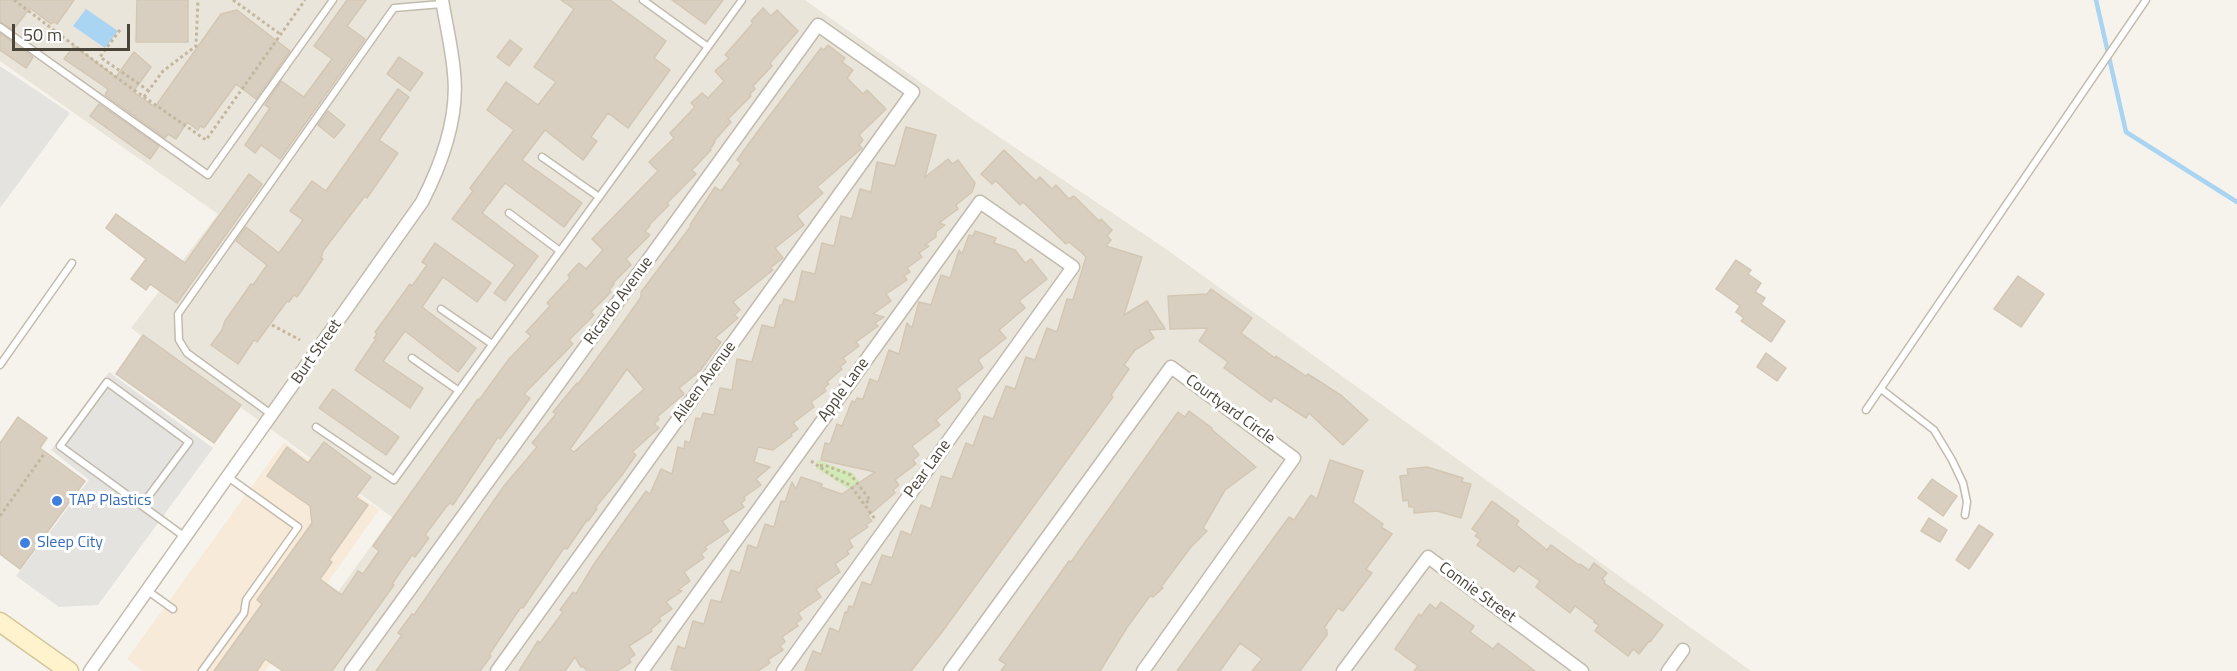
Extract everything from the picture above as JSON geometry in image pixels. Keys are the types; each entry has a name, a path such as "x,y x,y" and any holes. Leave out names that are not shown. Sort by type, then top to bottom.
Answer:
{"main road":[{"path":"0,622 69,671"}],"street":[{"name":"Burt Street","path":"90,671 422,202 434,179 448,135 455,95 443,2"},
{"name":"Ricardo Avenue","path":"351,671 818,26 913,92"},
{"name":"Aileen Avenue","path":"497,671 913,92"},
{"name":"Apple Lane","path":"642,671 980,202 1073,267"},
{"name":"Pear Lane","path":"783,671 1073,267"},
{"name":"Courtyard Circle","path":"950,671 1171,367 1294,458 1143,671"},
{"name":"Connie Street","path":"1343,671 1428,557 1582,671"},
{"path":"1668,671 1683,650"}],"lane":[{"path":"0,27 208,175 333,0"},
{"path":"643,0 708,47"},
{"path":"316,427 394,480 742,0"},
{"path":"1866,410 2146,0"},
{"path":"273,415 187,353 179,340 178,314 394,8 443,2"},
{"path":"542,157 599,197"},
{"path":"509,213 560,251"},
{"path":"0,365 72,263"},
{"path":"441,309 492,344"},
{"path":"412,358 459,391"},
{"path":"142,505 189,442 107,382 60,446 186,537"},
{"path":"1881,389 1934,430 1963,483 1967,502 1965,515"},
{"path":"202,671 244,613 246,600 298,528 228,477"},
{"path":"147,591 172,609"}],"path":[{"path":"14,0 144,98 206,140 305,0"},
{"path":"144,98 164,71 196,46 198,0"},
{"path":"233,0 280,34"},
{"path":"120,30 100,57 149,91"},
{"path":"272,325 300,340"},
{"path":"0,516 44,454"},
{"path":"864,504 870,500 851,475 824,465 818,466 850,485 873,517 886,528"}],"shaded area":[{"path":"0,0 805,0 971,118 1166,249 1751,671 281,671 392,517 131,328 218,214 0,61"},
{"path":"0,66 70,113 0,208"},
{"path":"109,372 213,448 98,605 59,607 16,576 89,480 51,450"},
{"path":"284,442 379,510 265,671 143,671 127,659"}],"green space":[{"path":"817,460 853,473 875,501 864,509 849,489 816,468"}],"water":[{"path":"86,9 118,31 105,48 73,26"}],"building":[{"path":"0,0 74,0 57,24 54,22 51,24 30,8 13,30 0,22"},
{"path":"137,0 188,0 188,42 136,42"},
{"path":"347,0 366,0 347,26 365,39 280,159 261,145 255,153 245,145 270,108 265,105 281,81 304,97 332,59 314,46"},
{"path":"561,0 610,0 666,41 654,58 670,70 628,128 608,113 591,137 597,141 583,160 545,130 522,160 582,203 564,227 505,183 482,213 538,256 505,301 494,293 515,265 452,219 473,191 470,188 514,130 487,110 506,82 538,105 556,82 534,67 574,9"},
{"path":"672,0 723,0 705,24"},
{"path":"763,8 771,16 777,10 798,31 770,63 772,66 753,86 755,89 750,94 751,96 728,119 731,122 714,141 711,150 692,170 696,174 649,225 645,231 650,235 626,259 631,265 613,283 609,290 611,292 591,312 594,315 569,340 573,344 524,394 530,398 500,439 498,437 453,505 450,503 446,507 425,535 429,538 415,557 412,555 392,584 394,585 332,671 283,671 265,659 257,671 214,671 262,604 257,600 312,523 310,506 267,476 287,447 308,463 324,442 371,477 356,497 368,505 329,560 332,562 320,579 342,595 358,571 363,574 379,551 373,546 478,399 509,359 531,336 526,332 550,306 547,303 570,278 568,275 579,263 586,269 603,250 592,239 658,171 649,162 674,138 670,133 695,107 691,103 702,93 708,98 724,81 715,71 729,58 725,55"},
{"path":"237,10 290,51 256,99 236,84 204,128 200,126 198,130 187,122 176,139 168,134 165,138 105,95 108,89 64,59 74,46 116,77 134,52 151,67 133,92 155,107 221,14"},
{"path":"0,33 33,57 26,68 0,50"},
{"path":"510,40 522,49 509,66 497,57"},
{"path":"828,45 845,58 842,62 853,70 847,78 863,94 867,90 886,109 859,135 863,140 859,145 862,148 817,187 823,193 797,216 804,225 775,248 783,258 770,268 773,270 733,302 740,310 734,315 738,318 715,338 721,342 699,372 679,388 684,394 657,417 659,419 654,424 659,428 632,452 636,455 567,549 564,548 523,608 521,607 480,671 376,671 402,635 398,633 412,614 414,615 504,486 537,447 532,443 556,414 553,412 578,384 620,327 641,297 641,292 691,226 715,187 721,191 741,163 737,160 758,131 821,48 824,50","holes":["627,369 644,389 574,452 570,449"]},
{"path":"399,57 423,73 410,91 387,74"},
{"path":"398,89 409,97 379,140 398,153 367,198 365,196 323,251 321,258 323,259 297,297 294,295 289,302 287,301 257,342 254,340 238,364 211,345 222,330 225,321 267,265 236,241 246,227 279,253 303,220 290,211 312,181 326,191"},
{"path":"99,104 159,146 150,159 90,116"},
{"path":"328,111 345,125 334,138 318,125"},
{"path":"906,127 936,135 925,177 948,159 952,164 958,160 975,183 972,192 956,205 958,209 939,223 945,225 936,232 936,237 925,245 929,246 919,253 922,257 907,268 910,272 904,276 907,280 886,294 891,301 873,314 884,317 875,323 878,326 856,342 859,346 843,358 846,362 840,367 842,369 827,382 829,384 824,388 826,391 811,402 814,407 793,423 798,429 791,434 792,436 773,450 758,447 754,462 770,467 756,479 761,485 744,497 745,500 741,503 744,507 722,521 729,531 705,547 707,549 701,554 704,558 684,572 690,581 678,590 682,591 666,602 672,609 659,618 661,621 651,629 652,631 629,646 635,655 629,659 631,662 618,671 587,671 583,666 581,667 575,657 565,671 519,671 538,641 540,643 563,612 560,610 573,592 576,594 594,564 646,491 650,494 661,469 672,474 678,447 684,449 685,441 690,443 696,418 701,419 703,413 714,415 720,388 732,390 737,359 752,362 762,325 774,328 780,305 784,299 795,302 802,271 815,274 822,243 834,246 841,216 852,219 860,189 871,192 877,162 895,166"},
{"path":"1004,150 1036,181 1040,177 1052,189 1056,185 1069,199 1074,196 1099,221 1101,219 1112,230 1107,236 1111,240 1106,246 1142,257 1124,315 1147,301 1165,329 1149,330 1154,338 1135,350 1124,365 1129,369 1111,395 1113,397 942,632 911,671 805,671 813,651 821,654 830,628 839,632 845,612 847,613 849,606 853,607 862,582 871,585 882,555 892,558 901,531 911,535 921,505 931,509 941,476 952,479 966,443 973,446 984,416 993,419 1006,386 1015,389 1026,357 1035,360 1047,328 1057,332 1067,299 1073,300 1086,257 1082,253 1083,250 1081,252 1069,242 1066,244 1023,202 1020,205 996,181 992,184 981,174"},
{"path":"249,174 262,184 177,303 150,284 146,290 131,279 146,259 106,228 116,214 185,263"},
{"path":"975,231 996,238 994,243 1015,250 1025,263 1031,259 1047,279 1019,301 1025,308 999,330 1006,338 978,360 983,368 956,389 960,394 960,399 936,420 940,425 912,446 919,455 913,460 916,464 895,480 899,485 893,490 895,493 868,516 872,521 866,525 868,527 849,540 853,547 847,551 849,554 835,564 840,572 816,589 821,597 798,613 802,619 796,623 798,626 782,637 785,642 780,646 783,650 768,660 770,663 758,671 678,671 671,669 678,646 685,649 693,621 704,624 711,600 721,602 731,570 740,573 748,545 757,548 765,524 774,527 781,501 785,502 792,482 796,489 801,477 842,494 875,472 821,460 825,443 830,444 837,424 842,426 852,401 855,402 857,398 863,399 870,379 878,382 889,350 899,354 907,323 912,328 919,302 931,305 941,275 950,278 959,250 962,254 969,235 973,236"},
{"path":"435,243 491,283 477,302 443,277 422,307 476,348 458,372 405,331 383,361 423,388 410,408 355,370 376,339 374,338 377,334 375,332 427,265 422,262"},
{"path":"1736,260 1751,270 1748,274 1761,283 1755,292 1765,298 1761,304 1785,321 1771,342 1741,321 1744,318 1736,312 1740,306 1716,289"},
{"path":"2018,276 2044,294 2021,327 1994,309"},
{"path":"1211,289 1252,318 1241,333 1275,358 1276,356 1306,376 1308,374 1342,396 1368,420 1343,445 1309,413 1306,418 1274,397 1271,402 1224,368 1228,362 1199,341 1208,328 1170,329 1168,296 1207,294"},
{"path":"143,335 241,405 214,443 116,374"},
{"path":"1766,353 1786,368 1777,381 1757,367"},
{"path":"333,389 399,437 386,455 319,408"},
{"path":"1189,411 1256,467 1225,490 1203,528 1207,531 1191,547 1161,587 1163,588 1153,597 1150,596 1100,671 1001,671 1006,664 999,660 1069,561 1071,562 1178,412 1185,417"},
{"path":"18,417 47,438 40,448 85,481 20,569 0,554 0,443"},
{"path":"1330,460 1363,471 1353,502 1383,524 1381,527 1392,534 1366,569 1372,573 1343,611 1338,608 1324,628 1327,630 1327,635 1300,671 1252,671 1262,659 1240,643 1220,671 1177,671 1289,517 1294,520 1311,495 1317,499"},
{"path":"1427,467 1463,478 1462,482 1471,484 1461,518 1437,511 1414,513 1414,507 1409,507 1408,500 1403,501 1400,476 1408,475 1407,469"},
{"path":"1932,479 1957,496 1943,516 1918,498"},
{"path":"1492,501 1519,521 1516,525 1547,550 1551,545 1589,570 1594,563 1607,573 1602,579 1604,583 1663,625 1639,654 1633,649 1628,656 1595,631 1599,625 1575,606 1570,613 1536,587 1540,581 1519,566 1514,572 1477,545 1481,540 1475,536 1478,533 1472,529"},
{"path":"1929,518 1947,530 1940,542 1921,531"},
{"path":"1979,525 1993,534 1969,569 1956,560"},
{"path":"1441,602 1474,626 1470,632 1493,649 1498,643 1535,671 1414,671 1418,666 1395,649 1419,614 1421,616 1430,604 1436,609"}],"waterway":[{"path":"2096,0 2126,132 2237,202"}],"place":[{"name":"TAP Plastics","path":"57,501"},
{"name":"Sleep City","path":"25,543"}]}
